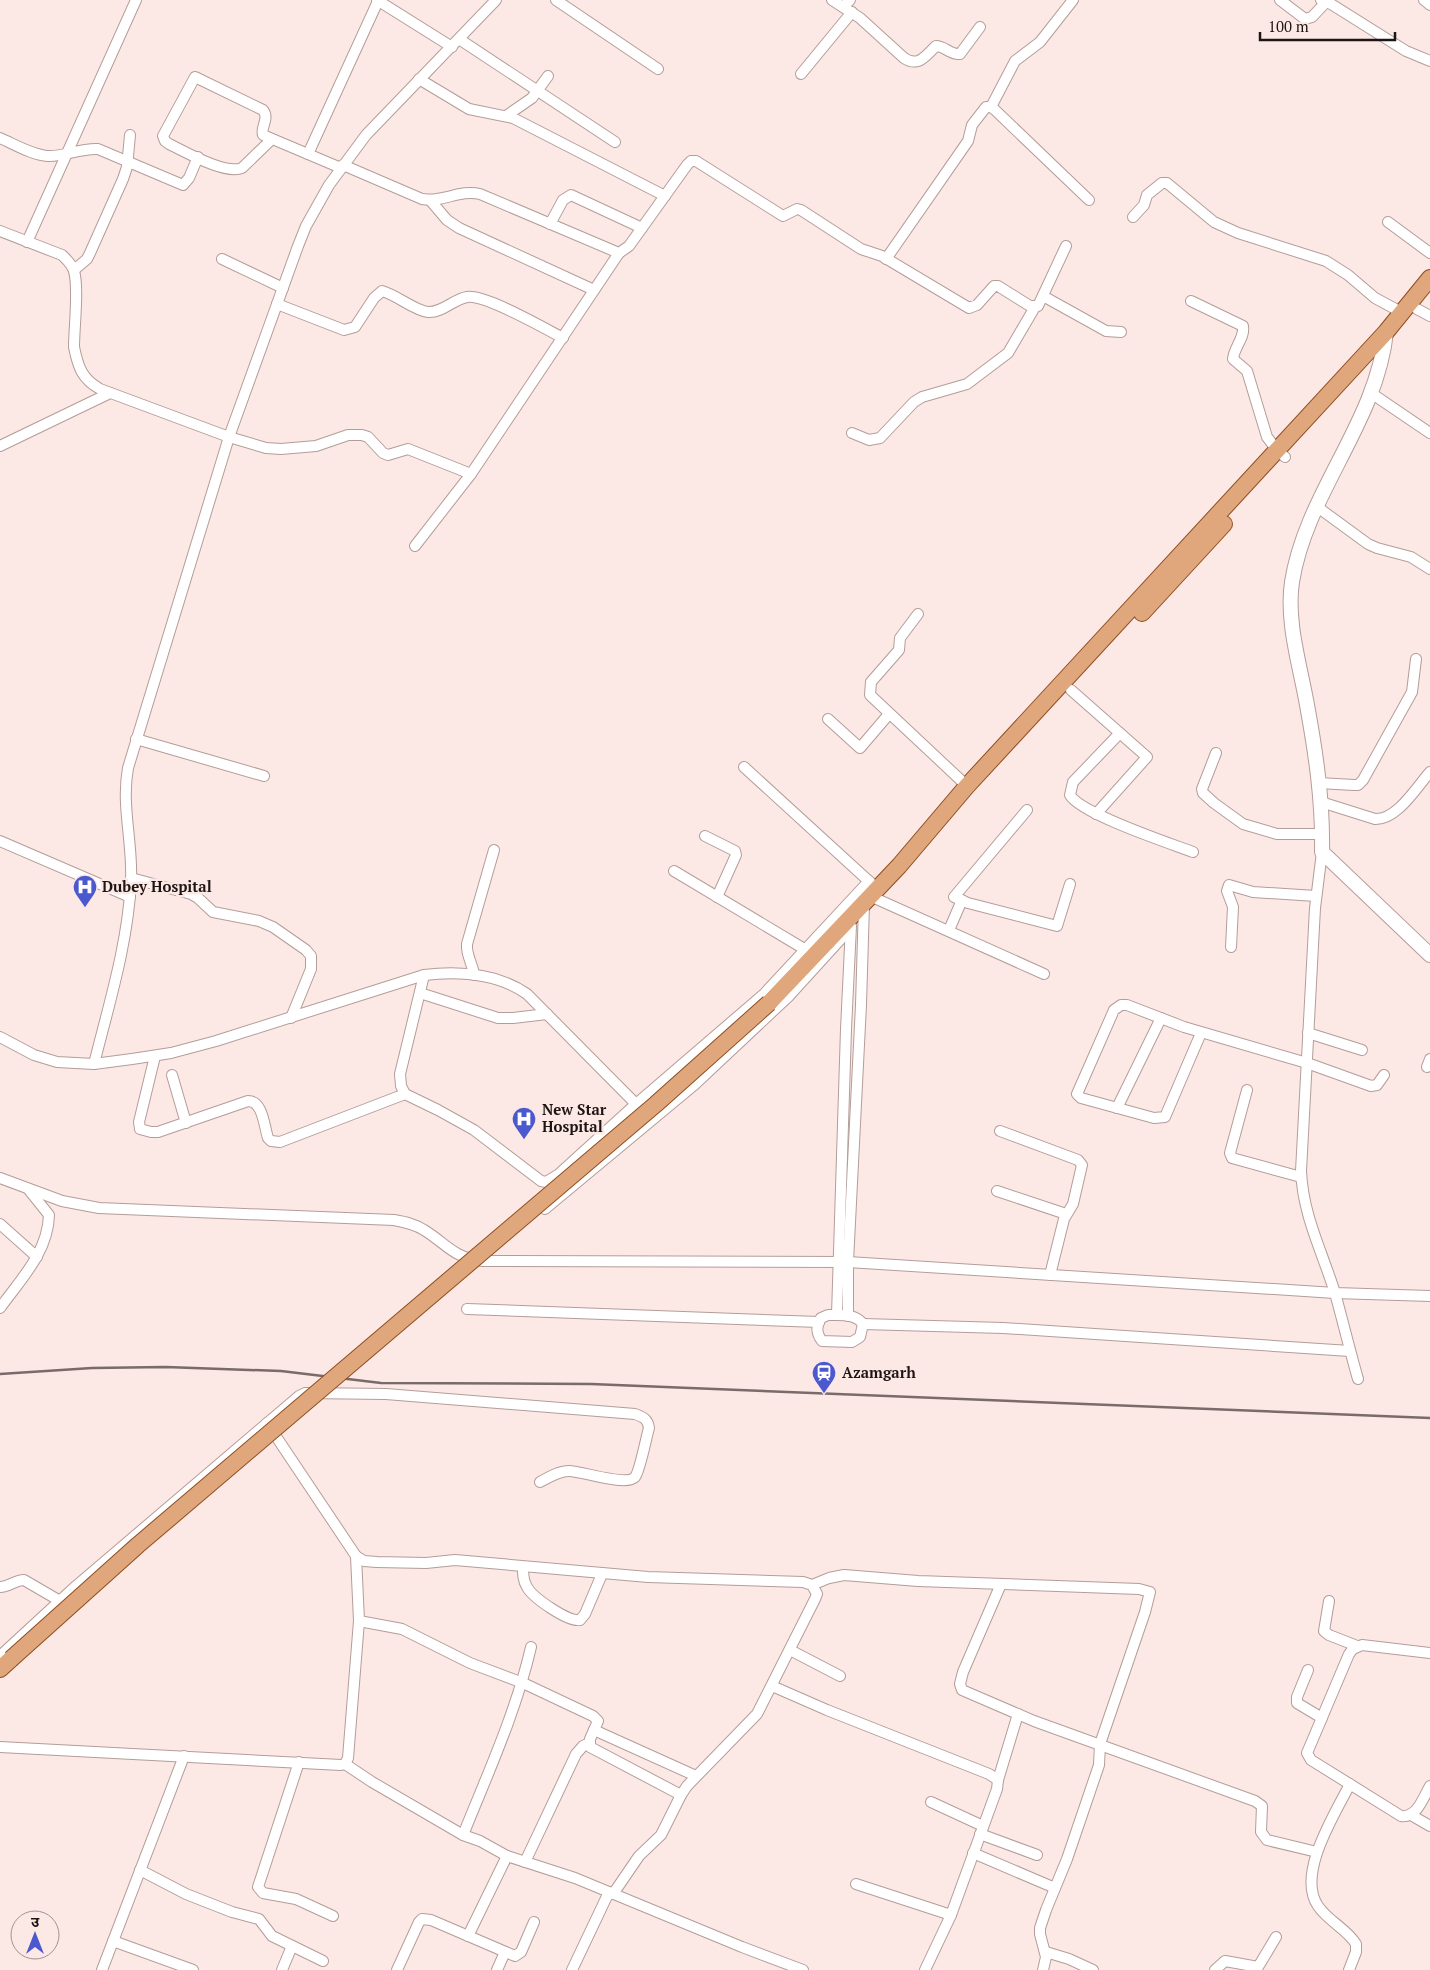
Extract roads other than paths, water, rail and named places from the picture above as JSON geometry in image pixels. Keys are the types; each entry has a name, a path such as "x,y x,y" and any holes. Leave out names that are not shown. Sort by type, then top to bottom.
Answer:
{"main road":[{"path":"1416,312 1430,278"},
{"path":"898,866 924,849 1071,690 1385,339 1416,312 1430,293"},
{"path":"1385,339 1371,393 1316,506 1296,562 1291,599 1294,635 1313,736 1319,783 1322,852 1430,954"},
{"path":"4,1661 649,1110 769,1003 851,922 870,892 898,866 967,786 1281,454"}],"street":[{"path":"27,242 136,0"},
{"path":"308,154 378,0 452,47"},
{"path":"94,1064 124,935 130,897 131,878 125,782 136,739 230,437 306,226 329,185 366,134 496,0"},
{"path":"556,0 658,69"},
{"path":"832,0 848,7 904,58 912,62 921,61 936,46 940,46 953,54 960,54 980,27"},
{"path":"992,107 1015,61 1043,38 1073,0"},
{"path":"1280,0 1305,19 1312,17 1324,1 1406,51 1430,61"},
{"path":"1424,0 1430,5"},
{"path":"801,74 848,7"},
{"path":"459,39 615,142"},
{"path":"506,116 526,103 538,92 548,76"},
{"path":"272,139 238,170 223,168 169,144 163,136 195,77 264,110 266,118 262,132 264,135 308,154 422,199 437,200 464,192 472,192 619,253"},
{"path":"419,78 469,110 506,116 665,196"},
{"path":"886,259 968,141 974,122 986,107 992,107 1089,200"},
{"path":"74,270 87,259 124,179 130,135"},
{"path":"0,138 44,156 86,149 98,149 183,185 189,178 198,157"},
{"path":"416,546 472,474 619,253 624,252 629,246 687,165 692,161 696,161 783,216 797,209 801,210 861,249 878,254 969,308 977,305 994,286 998,286 1030,306 1035,307"},
{"path":"1133,217 1144,205 1147,195 1162,183 1167,183 1214,222 1238,233 1326,261 1348,275 1374,298 1416,312"},
{"path":"550,224 563,200 571,195 642,228"},
{"path":"430,200 447,220 459,228 594,290"},
{"path":"1388,222 1430,253"},
{"path":"0,231 62,255 69,261 74,270 74,347 83,375 89,383 110,393 230,437 266,448 281,450 316,446 348,435 362,435 368,437 383,453 388,454 408,449 472,474"},
{"path":"852,433 869,440 880,438 914,402 922,397 967,384 1008,353 1035,307 1038,306 1066,246"},
{"path":"222,259 283,288"},
{"path":"277,304 344,330 355,327 378,293 389,293 425,312 436,311 459,299 472,296 487,300 563,338"},
{"path":"1043,296 1106,331 1121,332"},
{"path":"1191,301 1243,326 1244,332 1233,358 1247,371 1265,430 1281,454"},
{"path":"0,446 110,393"},
{"path":"1371,393 1430,433"},
{"path":"1316,506 1368,544 1411,557 1430,569"},
{"path":"918,614 900,638 899,650 873,679 869,686 870,695 967,786"},
{"path":"1319,783 1358,785 1363,780 1412,692 1416,659"},
{"path":"1071,690 1147,757 1096,814"},
{"path":"828,718 860,748 889,714"},
{"path":"1120,733 1071,786 1070,795 1074,801 1096,814 1193,852"},
{"path":"136,739 264,776"},
{"path":"1216,754 1202,789 1203,793 1219,808 1240,823 1277,834 1322,834"},
{"path":"744,767 870,892 1044,974"},
{"path":"1321,802 1376,820 1384,819 1395,813 1430,772"},
{"path":"1027,810 954,897 1057,926 1070,884"},
{"path":"704,836 730,848 736,854 716,897"},
{"path":"0,841 130,897"},
{"path":"474,975 474,969 467,957 467,944 494,850"},
{"path":"1322,852 1316,896 1301,1177 1305,1206 1335,1293 1358,1379"},
{"path":"674,871 806,950"},
{"path":"131,878 191,894 213,912 266,924 299,944 310,956 312,962 311,969 291,1018"},
{"path":"1231,947 1233,907 1227,891 1229,885 1253,892 1316,896"},
{"path":"424,975 400,1074 400,1086 405,1094 466,1126 540,1181 546,1182 559,1174 636,1104 764,994 806,950 870,892"},
{"path":"843,1262 870,892"},
{"path":"948,930 962,900"},
{"path":"482,1261 692,1086 789,996 851,922"},
{"path":"842,1315 846,1029 851,922"},
{"path":"0,1037 34,1055 57,1062 94,1064 155,1056 216,1042 424,975 454,973 474,975 492,978 518,987 636,1104"},
{"path":"420,993 498,1018 547,1014"},
{"path":"1201,1033 1165,1117 1157,1119 1081,1098 1077,1094 1114,1010 1121,1005 1127,1005 1201,1033 1307,1063 1371,1086 1377,1085 1384,1075"},
{"path":"1117,1108 1161,1018"},
{"path":"1308,1033 1362,1050"},
{"path":"155,1056 139,1122 140,1129 151,1132 158,1132 186,1124 252,1101 259,1106 268,1138 275,1142 280,1142 405,1094"},
{"path":"172,1075 186,1124"},
{"path":"1248,1090 1230,1153 1232,1158 1301,1177"},
{"path":"1000,1131 1081,1163 1082,1169 1075,1196 1066,1214 1050,1275"},
{"path":"0,1178 67,1202 99,1208 394,1220 411,1224 424,1230 455,1254 464,1258 482,1261 843,1262 1335,1293 1430,1296"},
{"path":"0,1308 37,1257 45,1239 49,1215 27,1189"},
{"path":"997,1191 1066,1214"},
{"path":"0,1224 37,1257"},
{"path":"0,1289 8,1296"},
{"path":"467,1309 819,1322"},
{"path":"863,1324 860,1337 852,1342 822,1341 818,1335 817,1326 821,1318 842,1315 859,1319 863,1324 1003,1328 1350,1351"},
{"path":"4,1661 60,1601 299,1396 310,1392 386,1394 635,1414 645,1418 648,1423 649,1428 638,1469 632,1479 619,1480 570,1471 555,1474 540,1482"},
{"path":"267,1423 356,1556 364,1561 426,1563 455,1560 602,1574 803,1582 812,1585 829,1578 844,1576 918,1581 1139,1589 1150,1592 1147,1606 1100,1744 1098,1765 1067,1859 1040,1928 1046,1952 1043,1970"},
{"path":"345,1764 348,1758 359,1621 356,1556"},
{"path":"523,1567 524,1582 530,1592 569,1618 577,1621 585,1614 602,1574"},
{"path":"0,1587 24,1580 60,1601"},
{"path":"1001,1584 963,1672 960,1684 962,1690 1018,1714 1259,1803 1262,1806 1262,1832 1267,1840 1317,1852"},
{"path":"572,1970 611,1893 639,1856 661,1834 680,1795 757,1714 815,1599 817,1594 812,1585"},
{"path":"1329,1601 1324,1631 1329,1635 1357,1646 1430,1653"},
{"path":"359,1621 402,1629 470,1662 523,1683 596,1718 598,1721 589,1743 583,1746 576,1754 525,1862"},
{"path":"1357,1646 1350,1654 1322,1718 1308,1756 1401,1816 1411,1815 1430,1826"},
{"path":"463,1834 513,1714 523,1683 531,1647"},
{"path":"790,1650 840,1676"},
{"path":"1308,1670 1296,1701 1299,1705 1322,1718"},
{"path":"772,1686 827,1710 989,1774 998,1780"},
{"path":"925,1970 951,1915 997,1789 1018,1714"},
{"path":"594,1730 696,1776"},
{"path":"589,1743 592,1749 680,1795"},
{"path":"0,1747 345,1764 372,1782 463,1834 507,1856 574,1878 803,1970"},
{"path":"102,1970 184,1756"},
{"path":"299,1762 258,1887 263,1893 296,1899 334,1916"},
{"path":"1349,1970 1356,1952 1356,1944 1324,1913 1313,1895 1313,1863 1350,1784"},
{"path":"1411,1815 1430,1786"},
{"path":"931,1802 982,1830 1037,1855"},
{"path":"973,1854 1055,1888"},
{"path":"468,1936 507,1856"},
{"path":"140,1870 186,1894 232,1912 259,1919 272,1936 323,1960"},
{"path":"856,1884 951,1915"},
{"path":"396,1970 422,1919 431,1920 515,1956 517,1956 534,1922"},
{"path":"1215,1970 1225,1961 1258,1967 1276,1937"},
{"path":"113,1941 193,1970"},
{"path":"282,1970 292,1946"},
{"path":"497,1970 505,1952"},
{"path":"1046,1952 1069,1959 1093,1970"}],"railway":[{"path":"0,1374 92,1368 166,1367 281,1371 381,1383 591,1384 1430,1418"}],"place":[{"name":"Dubey Hospital","path":"85,908"},
{"name":"New Star Hospital","path":"524,1140"},
{"name":"Azamgarh","path":"824,1394"}]}
